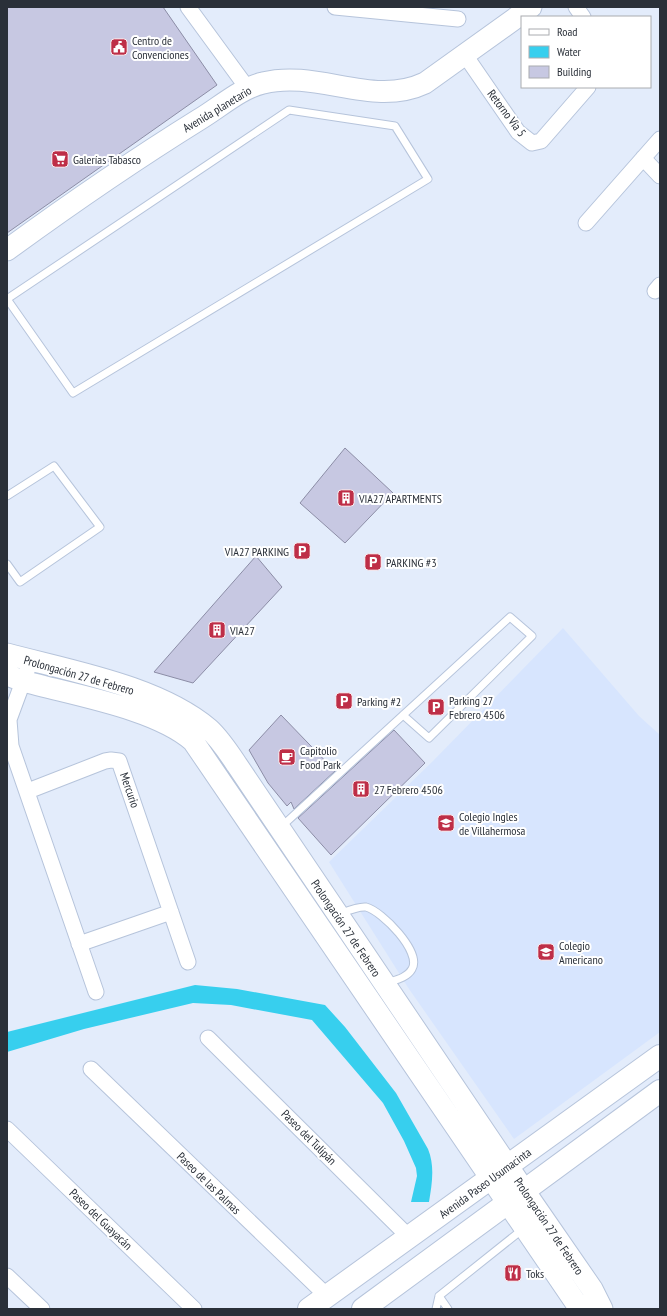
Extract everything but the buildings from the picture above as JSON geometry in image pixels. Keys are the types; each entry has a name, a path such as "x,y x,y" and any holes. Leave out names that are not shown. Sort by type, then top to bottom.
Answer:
{"main road":[{"name":"Avenida planetario","path":"7,250 70,204 159,144 248,89 264,83 293,80 365,91 394,92 411,88 425,83 465,55 522,10"},
{"name":"Prolongación 27 de Febrero","path":"18,657 107,680 171,705 197,720 224,746 508,1167 524,1228 580,1309"},
{"name":"Prolongación 27 de Febrero","path":"11,678 154,718 183,733 193,741 490,1179 515,1196 592,1289 602,1309"},
{"name":"Avenida Paseo Usumacinta","path":"309,1309 660,1056"},
{"path":"363,1309 660,1091"}],"street":[{"name":"Avenida planetario","path":"188,7 248,89"},
{"path":"335,7 458,19"},
{"path":"576,7 582,16"},
{"name":"Retorno Vía 5","path":"465,55 518,132 532,143 541,141 587,88"},
{"path":"586,223 660,139"},
{"path":"644,158 660,176"},
{"path":"18,657 11,678 8,723 9,744 28,791 96,992"},
{"name":"Mercurio","path":"28,791 105,761 119,761 188,962"},
{"path":"79,944 171,912"},
{"name":"Paseo del Tulipán","path":"208,1038 409,1237"},
{"name":"Paseo de las Palmas","path":"91,1069 327,1296"},
{"name":"Paseo del Guayacán","path":"7,1130 194,1309"},
{"path":"7,1276 42,1309"}],"lane":[{"path":"289,110 395,126 428,178 73,393 7,299 289,110"},
{"path":"7,496 54,466 100,527 20,582 7,564"},
{"path":"279,829 403,715 510,617 532,636 429,738 403,715"},
{"path":"337,914 364,907 376,910 406,941 413,956 413,968 406,976 384,984"},
{"path":"436,1309 439,1296 524,1228"},
{"path":"439,1296 448,1309"}],"shaded area":[{"name":"Colegio Americano","path":"563,628 639,716 660,735 660,1032 514,1139 409,989 329,862 433,761"}],"water":[{"path":"195,985 237,989 325,1005 345,1027 396,1093 428,1149 432,1162 432,1182 429,1202 411,1202 417,1176 416,1168 404,1141 383,1103 312,1020 231,1005 193,1003 84,1029 7,1052 7,1032"}],"place":[{"name":"Centro de Convenciones","path":"119,47"},
{"name":"Galerías Tabasco","path":"60,159"},
{"name":"VIA27 APARTMENTS","path":"346,498"},
{"name":"VIA27 PARKING","path":"302,551"},
{"name":"PARKING #3","path":"373,562"},
{"name":"VIA27","path":"217,630"},
{"name":"Parking #2","path":"344,701"},
{"name":"Parking 27 Febrero 4506","path":"436,707"},
{"name":"Capitolio Food Park","path":"287,757"},
{"name":"27 Febrero 4506","path":"361,789"},
{"name":"Colegio Ingles de Villahermosa","path":"446,823"},
{"name":"Colegio Americano","path":"546,952"},
{"name":"Toks","path":"513,1273"}]}
